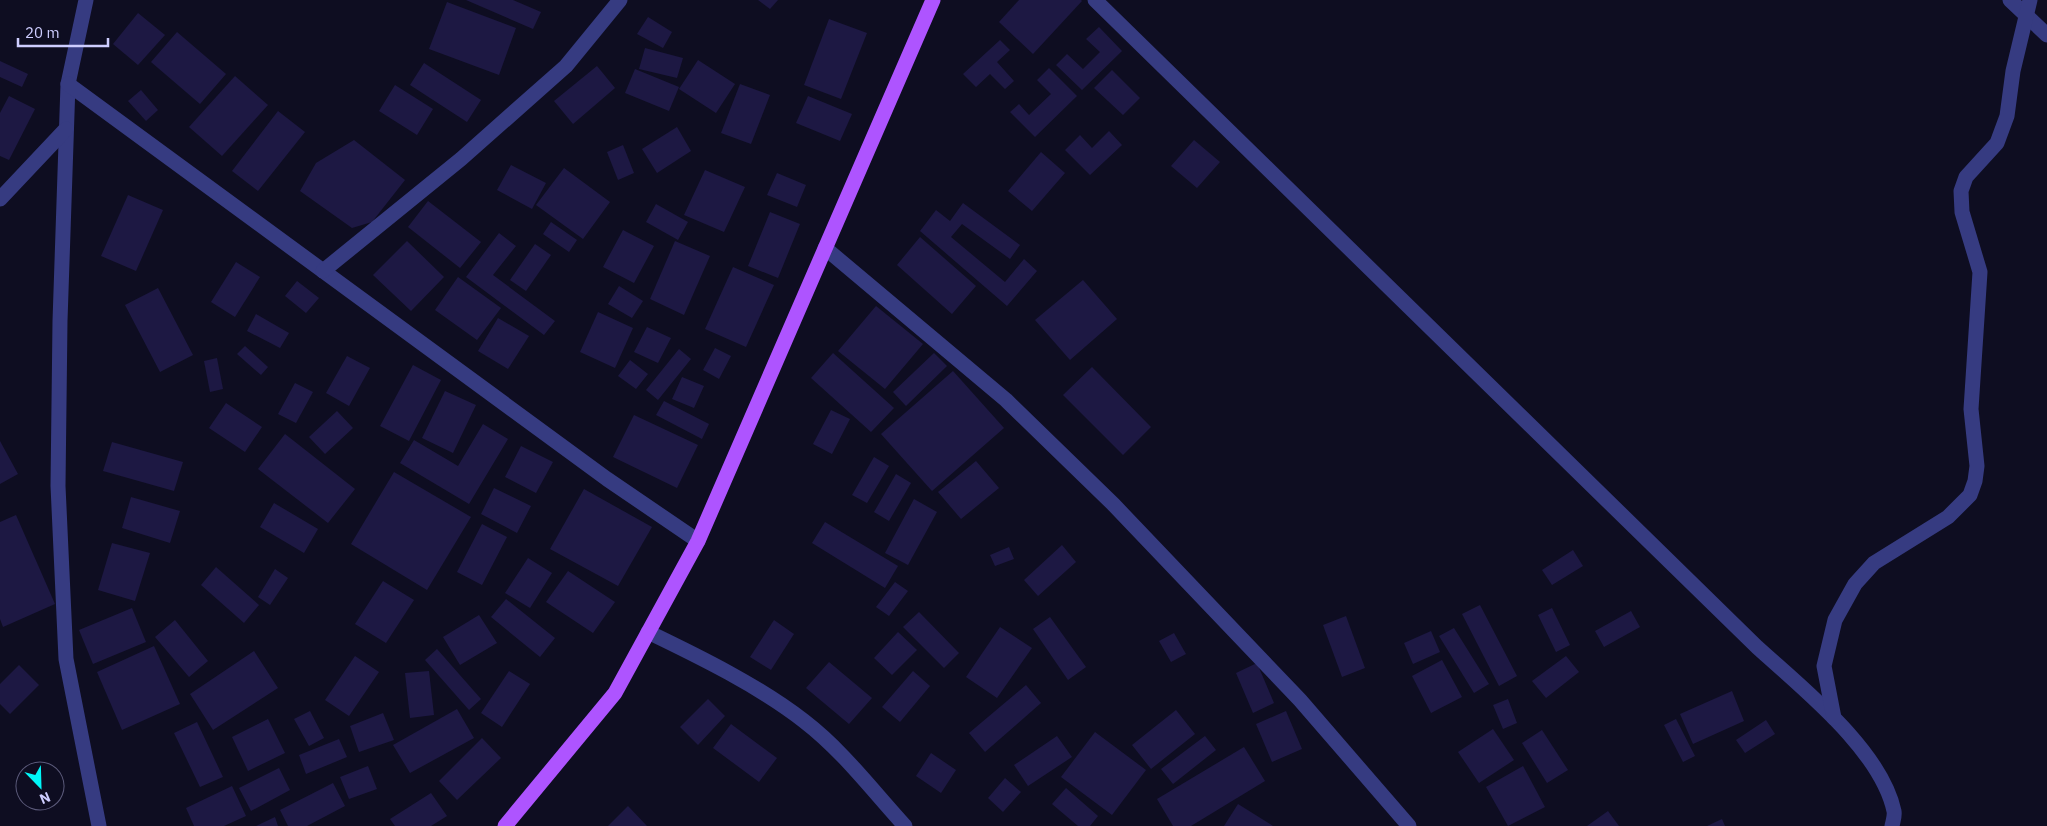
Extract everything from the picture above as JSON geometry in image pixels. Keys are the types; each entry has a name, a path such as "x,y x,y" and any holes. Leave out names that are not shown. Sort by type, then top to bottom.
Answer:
{"main road":[{"path":"505,826 615,693 698,541 933,0"}],"street":[{"path":"86,0 68,84 60,321 58,486 66,658 99,826"},
{"path":"323,271 461,159 566,66 620,0"},
{"path":"1096,0 1750,640 1834,718 1880,772 1895,813 1892,826"},
{"path":"2010,0 2047,35"},
{"path":"1834,718 1824,666 1835,620 1855,584 1874,563 1948,517 1970,495 1975,481 1977,466 1971,409 1980,272 1962,212 1960,191 1966,177 1997,143 2007,116 2013,71 2030,0"},
{"path":"68,84 607,479 698,541"},
{"path":"0,199 66,129"},
{"path":"825,248 1006,400 1114,506 1300,700 1409,826"},
{"path":"648,632 703,658 804,721 856,769 905,826"}],"building":[{"path":"466,0 513,0 541,12 533,29"},
{"path":"758,0 778,0 770,9"},
{"path":"1019,0 1082,1 1033,54 999,22"},
{"path":"447,2 516,28 499,75 429,49"},
{"path":"138,13 165,35 138,65 113,44"},
{"path":"648,17 672,32 663,48 637,34"},
{"path":"829,19 867,33 841,99 804,85"},
{"path":"1099,27 1122,51 1082,90 1056,65 1067,54 1083,69 1100,52 1086,39"},
{"path":"177,32 226,74 200,104 151,62"},
{"path":"1000,40 1010,50 997,62 1014,81 1005,89 990,74 976,87 963,74"},
{"path":"645,48 683,58 677,78 639,69"},
{"path":"698,60 735,84 716,113 679,89"},
{"path":"0,61 28,74 22,87 0,77"},
{"path":"424,63 481,100 467,122 410,85"},
{"path":"597,66 615,88 573,124 554,101"},
{"path":"1049,68 1077,96 1035,137 1010,112 1019,104 1029,115 1051,94 1037,80"},
{"path":"635,69 679,87 669,111 625,93"},
{"path":"1112,70 1140,98 1123,115 1094,88"},
{"path":"235,76 268,105 222,156 189,127"},
{"path":"740,84 770,95 751,144 721,133"},
{"path":"395,85 433,109 417,135 379,111"},
{"path":"141,90 158,110 146,121 128,101"},
{"path":"9,96 35,109 9,160 0,156 0,113"},
{"path":"808,96 852,114 840,141 796,123"},
{"path":"278,111 305,132 258,191 232,171"},
{"path":"677,127 691,151 657,173 642,149"},
{"path":"1109,131 1122,145 1090,175 1065,150 1080,135 1092,148"},
{"path":"354,140 405,180 372,222 352,228 300,191 316,163"},
{"path":"1194,140 1220,162 1197,188 1171,166"},
{"path":"623,145 634,173 618,180 607,152"},
{"path":"1041,152 1065,173 1032,211 1008,191"},
{"path":"511,165 546,183 532,209 497,190"},
{"path":"564,168 610,202 583,239 536,205"},
{"path":"705,170 745,187 724,232 684,215"},
{"path":"777,173 806,185 797,207 767,195"},
{"path":"128,195 163,210 136,271 101,256"},
{"path":"428,201 481,242 460,268 408,227"},
{"path":"963,203 1020,245 1010,259 962,224 951,237 1005,282 1024,259 1037,271 1007,306 920,231 936,210 950,221"},
{"path":"656,204 688,222 678,240 646,222"},
{"path":"770,212 800,224 778,278 748,266"},
{"path":"551,222 577,240 569,252 543,234"},
{"path":"623,230 654,246 634,283 603,267"},
{"path":"499,233 516,246 493,275 555,321 544,335 466,277"},
{"path":"920,237 976,286 952,314 897,265"},
{"path":"407,241 444,277 411,311 373,275"},
{"path":"675,241 710,256 684,315 650,299"},
{"path":"535,244 551,255 526,291 510,280"},
{"path":"236,262 260,277 235,317 211,302"},
{"path":"733,267 774,285 746,347 705,329"},
{"path":"458,277 501,308 477,340 435,310"},
{"path":"1083,280 1117,319 1070,360 1035,320"},
{"path":"297,281 319,298 306,313 285,296"},
{"path":"619,286 643,301 632,318 608,304"},
{"path":"158,288 193,355 160,372 125,305"},
{"path":"876,306 923,344 885,389 838,351"},
{"path":"598,312 633,328 615,368 580,352"},
{"path":"256,314 289,333 280,348 247,331"},
{"path":"498,318 529,336 508,369 478,351"},
{"path":"647,327 671,338 658,363 634,352"},
{"path":"245,346 268,367 261,375 237,354"},
{"path":"715,348 731,356 719,379 703,370"},
{"path":"679,349 691,359 658,400 646,390"},
{"path":"833,353 894,408 871,432 811,378"},
{"path":"934,353 947,366 906,406 893,392"},
{"path":"347,356 370,368 349,406 326,393"},
{"path":"217,358 223,389 210,392 204,361"},
{"path":"630,360 648,374 636,389 618,376"},
{"path":"413,365 441,380 409,441 380,426"},
{"path":"1092,367 1151,427 1123,455 1063,395"},
{"path":"953,371 1004,428 932,491 881,434"},
{"path":"682,377 704,386 694,408 672,399"},
{"path":"295,383 313,392 296,423 278,414"},
{"path":"445,391 476,405 453,453 422,438"},
{"path":"664,401 709,424 702,439 656,415"},
{"path":"226,403 262,427 245,452 209,428"},
{"path":"831,410 850,419 832,454 813,444"},
{"path":"337,411 353,428 325,454 309,437"},
{"path":"634,415 698,445 677,488 613,457"},
{"path":"483,424 508,439 469,504 400,463 414,440 458,466"},
{"path":"285,434 355,489 328,523 258,469"},
{"path":"0,441 18,474 0,484"},
{"path":"112,442 183,462 174,491 103,471"},
{"path":"521,446 553,462 536,493 505,477"},
{"path":"874,457 889,466 867,503 852,495"},
{"path":"976,461 999,488 961,519 938,492"},
{"path":"394,472 471,517 427,590 351,544"},
{"path":"896,474 911,483 889,521 874,512"},
{"path":"494,488 531,506 517,533 481,514"},
{"path":"584,489 652,527 618,586 550,549"},
{"path":"131,497 180,511 170,543 122,528"},
{"path":"914,499 937,512 908,565 885,553"},
{"path":"274,503 318,529 304,553 260,527"},
{"path":"16,515 55,604 3,627 0,619 0,522"},
{"path":"825,522 898,566 885,588 812,543"},
{"path":"482,524 507,537 482,585 457,572"},
{"path":"112,543 150,553 135,601 98,590"},
{"path":"1062,545 1076,562 1038,596 1024,580"},
{"path":"1009,547 1014,559 995,566 990,555"},
{"path":"1573,550 1583,566 1552,585 1542,570"},
{"path":"528,558 552,573 530,608 505,593"},
{"path":"216,567 259,605 244,623 201,585"},
{"path":"275,569 288,578 270,605 258,597"},
{"path":"568,571 615,602 593,633 546,602"},
{"path":"383,581 414,600 386,643 355,624"},
{"path":"895,582 908,591 889,616 876,607"},
{"path":"506,599 555,638 540,657 491,617"},
{"path":"1480,605 1517,676 1499,686 1462,614"},
{"path":"132,608 146,642 93,664 79,630"},
{"path":"1552,608 1570,645 1556,652 1538,615"},
{"path":"1631,611 1640,627 1604,647 1595,631"},
{"path":"919,612 959,653 944,668 903,627"},
{"path":"479,615 497,643 460,665 443,637"},
{"path":"1346,616 1365,668 1342,677 1323,625"},
{"path":"1050,617 1086,667 1068,680 1033,629"},
{"path":"175,620 208,661 189,677 155,637"},
{"path":"774,620 794,634 771,670 750,657"},
{"path":"1000,627 1032,648 997,698 966,677"},
{"path":"1454,628 1489,684 1474,693 1439,636"},
{"path":"1431,631 1440,652 1413,664 1404,643"},
{"path":"898,632 917,650 892,675 874,658"},
{"path":"1174,633 1186,654 1171,662 1159,641"},
{"path":"154,646 180,704 122,730 97,672"},
{"path":"437,649 481,699 469,710 425,660"},
{"path":"254,651 278,688 213,730 190,694"},
{"path":"355,656 379,672 349,716 325,700"},
{"path":"1566,656 1579,672 1546,698 1532,681"},
{"path":"1442,660 1462,697 1431,713 1412,676"},
{"path":"829,662 872,698 849,724 806,688"},
{"path":"1257,663 1274,703 1253,713 1236,673"},
{"path":"19,665 39,685 10,714 0,704 0,684"},
{"path":"429,671 434,715 410,718 405,673"},
{"path":"509,671 530,684 502,727 481,713"},
{"path":"913,671 930,686 900,722 882,707"},
{"path":"1026,685 1041,703 985,752 969,733"},
{"path":"1732,691 1744,721 1693,744 1680,714"},
{"path":"708,699 725,716 698,745 680,727"},
{"path":"1508,699 1517,723 1503,729 1493,705"},
{"path":"457,709 474,738 410,773 393,745"},
{"path":"1176,710 1195,734 1151,769 1132,745"},
{"path":"310,711 324,738 309,746 294,719"},
{"path":"1286,711 1302,749 1272,762 1256,724"},
{"path":"383,713 394,740 359,752 350,726"},
{"path":"268,719 285,753 248,771 232,737"},
{"path":"1676,719 1695,756 1683,762 1664,725"},
{"path":"1766,720 1775,734 1745,753 1736,740"},
{"path":"197,722 223,777 200,787 174,733"},
{"path":"731,724 777,758 759,782 713,748"},
{"path":"1493,729 1514,760 1479,783 1458,752"},
{"path":"1542,730 1568,770 1547,783 1522,743"},
{"path":"1095,732 1146,770 1112,815 1061,777"},
{"path":"1057,736 1072,757 1028,786 1014,765"},
{"path":"1205,736 1216,750 1173,784 1161,769"},
{"path":"482,738 501,758 457,800 439,781"},
{"path":"339,739 347,757 306,774 299,755"},
{"path":"1244,747 1265,781 1191,826 1173,826 1157,799"},
{"path":"931,753 956,770 941,793 916,776"},
{"path":"368,766 377,789 349,799 340,777"},
{"path":"1523,766 1545,807 1508,826 1486,787"},
{"path":"279,768 290,790 251,811 239,788"},
{"path":"1005,778 1021,792 1003,812 988,798"},
{"path":"333,783 345,806 307,826 288,826 280,810"},
{"path":"232,786 246,816 224,826 194,826 186,808"},
{"path":"1066,788 1098,816 1090,826 1078,826 1052,804"},
{"path":"431,793 447,816 431,826 395,826 390,819"},
{"path":"1238,804 1273,826 1224,826"},
{"path":"628,806 647,826 608,826"},
{"path":"1608,811 1619,826 1587,826"},
{"path":"275,817 278,826 256,826"},
{"path":"1722,819 1725,826 1707,826"}]}
